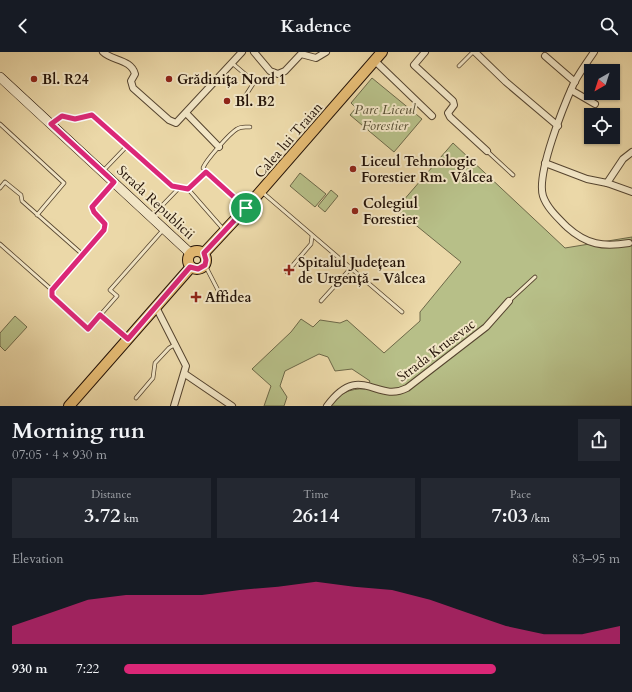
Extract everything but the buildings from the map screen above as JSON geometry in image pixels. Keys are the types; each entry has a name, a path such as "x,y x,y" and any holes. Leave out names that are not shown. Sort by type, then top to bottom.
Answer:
{"main road":[{"name":"Calea lui Traian","path":"204,253 225,232 379,55"},
{"name":"Strada Republicii","path":"0,77 190,254"},
{"path":"195,250 204,253 206,260 205,265 198,269 190,267 188,260 190,254 195,250"},
{"path":"69,406 190,267"}],"street":[{"path":"103,52 111,57 125,62 132,68 135,74 132,85 173,122 178,121 186,113 242,52"},
{"path":"254,52 270,71 278,74 284,71 301,54 316,58 326,52"},
{"path":"425,52 414,65 453,101 454,105 448,115 487,151"},
{"path":"474,52 506,82 558,126"},
{"path":"594,52 571,90 545,162 541,181 543,196 546,204 583,240 592,243 611,245 629,243"},
{"name":"Calea lui Traian","path":"379,55 432,116"},
{"path":"545,56 575,82"},
{"path":"571,90 594,104"},
{"path":"186,113 219,147"},
{"path":"607,183 623,159 632,152"},
{"path":"545,162 587,179 607,183 632,192"},
{"name":"Strada Krusevac","path":"327,406 337,394 354,385 370,386 388,392 401,391 407,388 486,327 509,301"},
{"path":"156,307 186,362 185,374 179,387 174,406"},
{"path":"185,374 232,406"}],"lane":[{"path":"459,66 474,52"},
{"path":"232,63 252,80 253,84 244,98"},
{"name":"Strada Republicii","path":"51,124 62,116 75,119 92,115 172,186 179,188"},
{"path":"0,124 64,183 37,215"},
{"path":"246,208 206,172 204,165 237,129 250,127"},
{"name":"Strada Republicii","path":"103,172 126,146"},
{"path":"487,151 513,175"},
{"path":"188,189 206,172"},
{"path":"0,188 5,182 21,195 22,201 82,254"},
{"path":"114,182 92,207 94,212 104,221 106,227 52,290 52,296 88,329 117,296 110,290 164,229"},
{"path":"151,217 179,188 188,189 225,232"},
{"path":"261,191 402,312"},
{"path":"287,272 311,244 312,236"},
{"path":"0,244 52,290"},
{"path":"205,265 222,298"},
{"path":"321,301 351,268"},
{"path":"509,301 535,277"},
{"path":"100,315 128,339"},
{"path":"136,398 153,378 155,363 169,348 176,344"}],"green space":[{"name":"Parc Liceul Forestier","path":"372,78 422,119 394,152 350,115 356,108 351,103"},
{"path":"453,143 565,248 632,237 632,406 329,406 340,395 349,391 365,389 370,381 352,369 335,371 328,357 319,354 285,371 280,386 287,397 284,406 264,406 271,386 252,369 291,332 301,319 313,327 320,320 340,323 347,320 384,353 420,321 420,312 461,262 396,209"},
{"path":"300,173 326,194 315,207 290,186"},
{"path":"331,190 338,196 325,212 318,206"},
{"path":"15,316 27,327 5,351 0,346 0,333"}],"place":[{"name":"Bl. R24","path":"34,79"},
{"name":"Grădinița Nord 1","path":"169,79"},
{"name":"Bl. B2","path":"227,101"},
{"name":"Liceul Tehnologic Forestier Rm. Vâlcea","path":"353,169"},
{"name":"Colegiul Forestier","path":"355,211"},
{"name":"Spitalul Județean de Urgență - Vâlcea","path":"289,270"},
{"name":"Affidea","path":"196,297"}],"route":[{"path":"92,115 172,186 188,189 206,172 246,208 204,253 206,262 203,268 195,269 190,267 128,339 100,315 88,329 52,296 52,290 106,227 104,221 94,212 92,207 93,204 114,182 51,124 58,117 66,116 78,119 92,115"}]}
